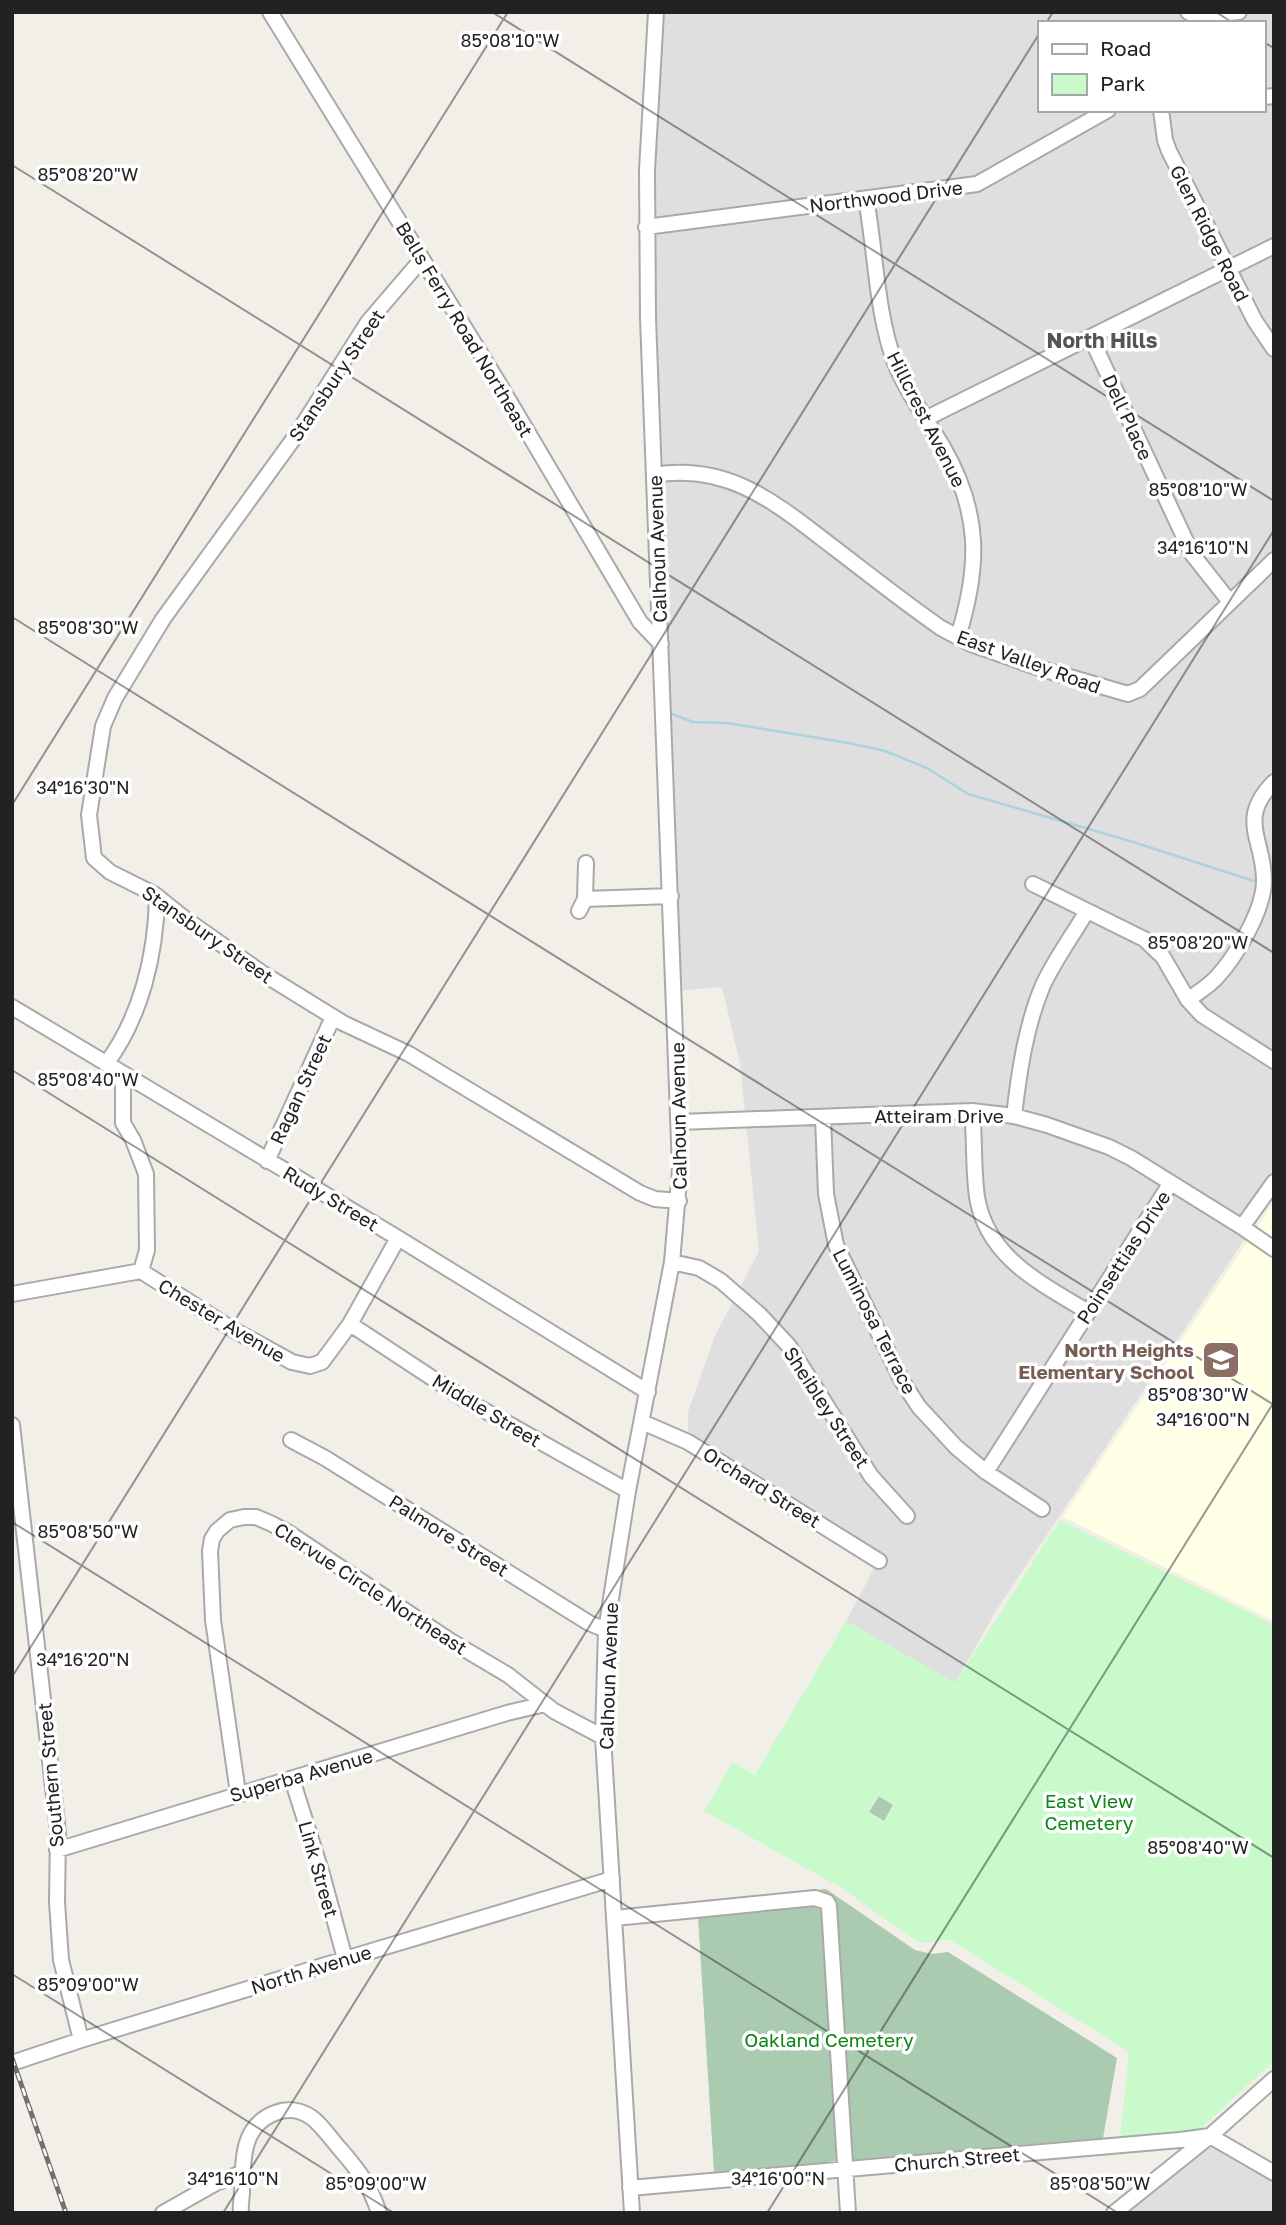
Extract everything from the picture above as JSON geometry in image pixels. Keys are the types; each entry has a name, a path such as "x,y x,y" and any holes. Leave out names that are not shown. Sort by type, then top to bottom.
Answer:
{"street":[{"name":"Bells Ferry Road Northeast","path":"270,12 498,382 640,622 661,644"},
{"name":"Calhoun Avenue","path":"632,2213 603,1737 606,1630 628,1492 673,1262 679,1201 680,1122 646,227 656,12"},
{"path":"1188,12 1195,16 1239,12"},
{"name":"Northwood Drive","path":"646,227 977,184 1104,112"},
{"name":"Glen Ridge Road","path":"1161,112 1169,151 1255,321 1274,349"},
{"name":"Hillcrest Avenue","path":"866,199 888,341 896,365 955,468 971,522 975,557 973,580 958,637"},
{"path":"925,419 1274,246"},
{"name":"Stansbury Street","path":"422,259 368,322 297,434 163,619 115,698 103,726 89,815 94,858 110,872 157,896 262,973 333,1017 409,1054 640,1193 655,1199 679,1201"},
{"name":"Dell Place","path":"1091,338 1192,554 1230,603"},
{"name":"East Valley Road","path":"654,475 668,472 724,479 764,495 918,612 958,637 1042,669 1128,694 1140,689 1274,560"},
{"path":"1188,1000 1216,979 1249,929 1261,904 1263,869 1253,825 1258,804 1274,782"},
{"path":"586,863 582,905 671,896"},
{"path":"1033,884 1144,939 1163,957 1188,1000 1214,1024 1274,1061"},
{"path":"106,1065 119,1046 143,990 151,953 157,896"},
{"path":"1014,1116 1019,1079 1037,1001 1044,982 1087,911"},
{"name":"Rudy Street","path":"12,1007 398,1238 648,1392"},
{"name":"Ragan Street","path":"267,1161 333,1017"},
{"path":"123,1075 123,1124 133,1140 146,1174 148,1250 141,1271"},
{"path":"972,1111 977,1198 990,1236 1014,1265 1088,1312"},
{"name":"Atteiram Drive","path":"680,1122 972,1111 1014,1116 1109,1147 1131,1158 1274,1250"},
{"name":"Luminosa Terrace","path":"823,1117 827,1201 836,1245 902,1381 919,1407 956,1447 986,1472 1042,1509"},
{"path":"1242,1227 1274,1182"},
{"name":"Poinsettias Drive","path":"986,1472 1170,1184"},
{"path":"350,1324 398,1238"},
{"name":"Sheibley Street","path":"673,1262 699,1268 721,1281 759,1314 789,1346 871,1476 906,1516"},
{"name":"Chester Avenue","path":"12,1294 141,1271 232,1329 292,1362 310,1366 322,1362 350,1324"},
{"name":"Middle Street","path":"350,1324 464,1399 628,1492"},
{"name":"Orchard Street","path":"642,1422 688,1442 727,1464 879,1561"},
{"name":"Southern Street","path":"12,1425 58,1832 58,1932 61,1959 80,2040"},
{"name":"Palmore Street","path":"291,1440 336,1465 589,1623 606,1630"},
{"name":"Clervue Circle Northeast","path":"238,1793 213,1620 210,1572 212,1539 222,1525 244,1517 257,1517 289,1533 449,1640 508,1675 545,1704 603,1737"},
{"name":"Superba Avenue","path":"57,1850 238,1793 545,1704"},
{"name":"Link Street","path":"292,1779 323,1874 345,1958"},
{"name":"North Avenue","path":"12,2063 345,1958 612,1879"},
{"path":"615,1918 815,1898 827,1902 848,2213"},
{"path":"1114,2213 1210,2136 1274,2079"},
{"path":"241,2213 241,2173 244,2153 252,2132 257,2124 273,2113 285,2110 296,2111 312,2118 368,2183 379,2213"},
{"path":"1210,2136 1274,2173"},
{"name":"Church Street","path":"630,2189 1210,2136"},
{"path":"163,2213 216,2183 241,2173"}],"shaded area":[{"path":"658,12 1274,12 1274,1195 996,1611 955,1683 846,1621 878,1561 688,1442 688,1412 714,1338 759,1251 740,1064 722,987 675,991 647,170"},
{"name":"North Heights Elementary School","path":"1274,1202 1274,1621 1063,1517"},
{"path":"1205,2141 1274,2176 1274,2213 1116,2213"}],"green space":[{"name":"East View Cemetery","path":"1060,1520 1274,1625 1274,2061 1199,2130 1120,2138 1129,2052 950,1940 919,1943 840,1887 704,1811 733,1762 755,1775 846,1621 955,1683","holes":["878,1796 894,1805 884,1822 868,1812"]},
{"path":"879,1796 893,1805 884,1821 869,1812"},
{"name":"Oakland Cemetery","path":"826,1889 915,1950 932,1954 948,1952 1117,2058 1103,2138 714,2172 697,1901"}],"waterway":[{"path":"669,713 693,722 727,723 885,751 927,768 968,794 1130,841 1260,883"}],"railway":[{"path":"12,2058 66,2213"}],"place":[{"name":"North Heights Elementary School","path":"1221,1360"}],"district":[{"name":"North Hills","path":"1102,340"}]}
